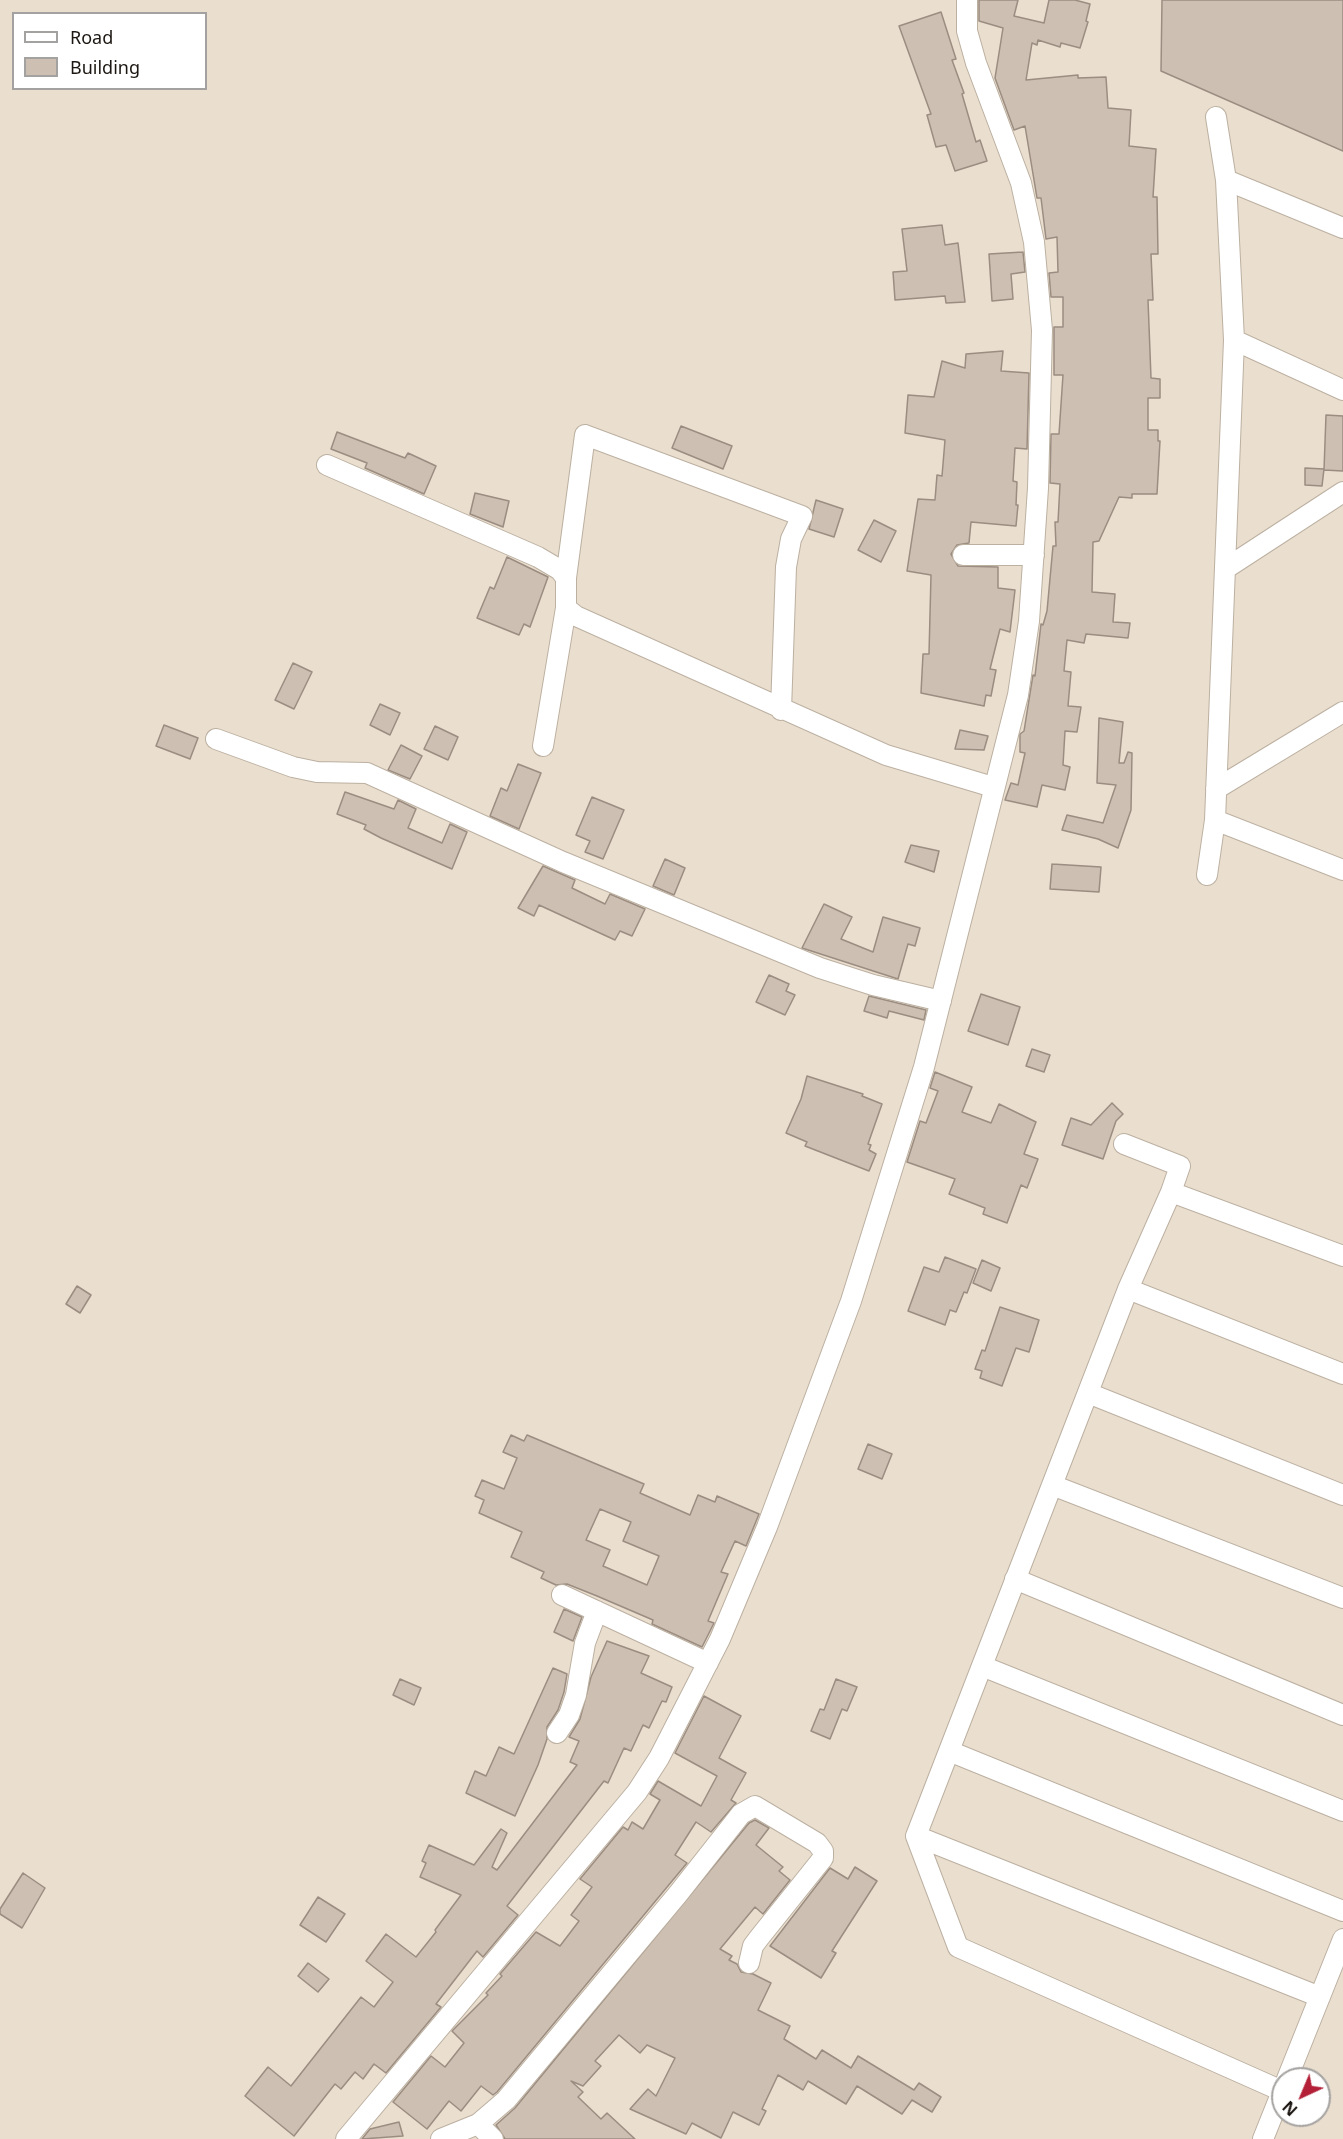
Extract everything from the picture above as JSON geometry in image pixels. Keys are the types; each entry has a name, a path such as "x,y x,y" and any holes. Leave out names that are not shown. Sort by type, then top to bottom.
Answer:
{"street":[{"path":"346,2139 637,1792 660,1758 708,1663 767,1527 851,1301 924,1067 1018,695 1029,621 1034,555 1042,330 1034,242 1021,183 976,63 967,31 967,0"},
{"path":"1207,875 1215,820 1234,340 1226,180 1216,117"},
{"path":"1226,180 1343,228"},
{"path":"1234,340 1343,390"},
{"path":"543,746 567,608 566,578 585,435 801,516 790,539 786,567 781,710"},
{"path":"327,465 538,557 560,570 566,578"},
{"path":"1225,568 1343,492"},
{"path":"963,555 1034,555"},
{"path":"567,608 576,616 781,710 886,755 993,787"},
{"path":"1216,789 1343,711"},
{"path":"216,739 309,770 368,773 564,862 820,968 873,986 941,1001"},
{"path":"1215,820 1343,870"},
{"path":"1124,1144 1180,1166 1172,1192 1128,1289 916,1836 958,1947 1271,2085"},
{"path":"1172,1192 1343,1256"},
{"path":"1128,1289 1343,1374"},
{"path":"1088,1393 1343,1496"},
{"path":"1052,1485 1343,1598"},
{"path":"1015,1579 1343,1715"},
{"path":"562,1595 708,1663"},
{"path":"557,1733 569,1715 576,1695 585,1643 597,1611"},
{"path":"982,1666 1343,1811"},
{"path":"949,1751 1343,1911"},
{"path":"441,2139 478,2124 506,2100 678,1894 741,1814 755,1806 817,1843 823,1851 823,1858 753,1946 749,1963"},
{"path":"916,1836 1320,1997"},
{"path":"1292,2067 1343,1939"},
{"path":"1263,2139 1271,2119"},
{"path":"478,2124 493,2139"}],"building":[{"path":"979,0 1018,0 1014,16 1044,23 1049,0 1075,0 1090,4 1086,21 1088,22 1080,48 1061,43 1060,47 1038,40 1037,45 1032,43 1026,80 1078,75 1078,78 1106,77 1108,108 1131,110 1129,146 1156,149 1153,197 1157,197 1158,254 1151,254 1153,300 1148,300 1151,378 1160,379 1160,398 1148,398 1148,430 1158,430 1158,441 1160,441 1157,494 1132,494 1132,498 1119,497 1099,541 1093,542 1092,592 1115,594 1113,622 1130,623 1128,638 1086,634 1084,643 1067,640 1064,671 1071,672 1068,706 1081,707 1077,732 1065,731 1063,765 1070,767 1065,790 1042,785 1037,807 1005,800 1011,783 1018,785 1025,753 1020,752 1020,734 1024,731 1033,675 1035,676 1041,624 1043,625 1047,611 1053,546 1056,546 1055,522 1058,522 1060,484 1050,483 1051,434 1059,434 1063,375 1054,375 1054,327 1063,327 1063,297 1051,297 1049,273 1058,272 1057,237 1046,239 1041,198 1037,198 1025,126 1014,130 995,78 1003,28 979,21"},
{"path":"1162,0 1343,0 1343,151 1161,71"},
{"path":"941,12 956,59 952,60 964,93 962,94 976,142 980,140 987,161 955,171 946,145 936,147 927,115 931,114 899,26"},
{"path":"942,225 945,245 958,243 965,302 946,303 945,296 895,300 893,272 907,271 902,229"},
{"path":"1023,252 1025,272 1011,274 1013,299 992,301 989,254"},
{"path":"1003,351 1001,371 1029,373 1027,449 1015,448 1013,481 1017,482 1016,526 971,522 969,543 957,545 951,554 958,566 998,567 998,588 1015,590 1010,632 1000,629 990,669 996,670 991,696 986,695 984,706 921,693 923,654 929,654 931,575 907,571 918,499 935,500 937,475 942,476 945,440 905,433 908,395 934,397 942,361 965,368 966,354"},
{"path":"1326,415 1343,416 1343,471 1324,470"},
{"path":"681,426 732,446 723,469 672,448"},
{"path":"337,432 405,458 408,453 436,466 424,494 365,468 367,463 331,449"},
{"path":"1305,468 1324,469 1322,486 1305,485"},
{"path":"475,493 509,501 503,527 470,514"},
{"path":"816,500 843,509 834,537 809,529"},
{"path":"874,520 896,531 881,562 858,550"},
{"path":"507,557 548,577 530,627 524,624 519,635 477,618 490,587 494,589"},
{"path":"293,663 312,672 294,709 275,700"},
{"path":"380,704 400,713 390,735 370,725"},
{"path":"1099,718 1123,722 1119,763 1124,763 1128,752 1132,753 1131,810 1118,848 1098,839 1062,830 1067,815 1103,823 1116,785 1097,783"},
{"path":"164,725 198,738 190,759 156,746"},
{"path":"435,726 458,737 448,760 424,749"},
{"path":"960,730 988,736 984,750 955,749"},
{"path":"401,745 422,756 410,779 388,770"},
{"path":"518,764 541,773 519,829 490,816 501,788 507,791"},
{"path":"345,792 394,809 398,800 416,809 408,828 442,843 450,824 467,832 452,869 381,838 364,829 366,825 337,814"},
{"path":"592,797 624,810 603,859 585,852 590,841 576,835"},
{"path":"911,845 939,851 934,872 905,862"},
{"path":"665,859 685,868 674,895 653,886"},
{"path":"1052,864 1101,867 1099,892 1050,889"},
{"path":"543,866 575,880 572,888 605,904 610,894 645,909 632,936 620,931 615,940 539,905 534,916 518,908"},
{"path":"824,904 852,917 841,939 873,952 883,917 920,928 915,946 908,944 898,979 802,948"},
{"path":"769,975 789,984 786,991 795,995 785,1015 756,1002"},
{"path":"981,994 1020,1007 1008,1045 968,1031"},
{"path":"869,996 926,1010 924,1020 889,1011 887,1018 864,1011"},
{"path":"1032,1049 1050,1055 1044,1072 1026,1066"},
{"path":"935,1072 972,1087 962,1112 991,1123 999,1104 1036,1122 1024,1154 1038,1159 1027,1188 1021,1185 1007,1223 983,1214 985,1208 949,1194 955,1179 907,1162 920,1121 926,1123 938,1091 930,1088"},
{"path":"807,1076 863,1094 862,1096 882,1104 868,1144 871,1145 869,1150 876,1154 869,1171 805,1146 807,1142 786,1133 801,1099"},
{"path":"1112,1103 1123,1114 1116,1121 1103,1159 1062,1145 1071,1118 1091,1125"},
{"path":"945,1257 976,1269 967,1293 964,1292 956,1312 950,1310 945,1325 908,1311 924,1267 939,1272"},
{"path":"982,1260 1000,1268 991,1291 973,1283"},
{"path":"77,1286 91,1295 80,1313 66,1304"},
{"path":"1000,1307 1039,1320 1029,1352 1016,1348 1002,1386 980,1378 982,1371 975,1369 982,1350 985,1351"},
{"path":"511,1435 524,1441 527,1435 644,1484 640,1493 690,1515 698,1495 715,1502 717,1496 759,1514 746,1546 735,1541 721,1572 728,1574 708,1621 714,1623 702,1647 652,1624 653,1620 597,1596 567,1584 556,1585 541,1578 544,1572 511,1557 522,1532 479,1513 484,1500 475,1496 482,1480 504,1489 517,1458 503,1452","holes":["600,1509 631,1522 623,1541 659,1556 647,1585 603,1566 610,1550 586,1540"]},
{"path":"868,1444 892,1454 882,1479 858,1469"},
{"path":"564,1609 582,1617 573,1641 554,1632"},
{"path":"607,1641 649,1656 641,1673 672,1687 666,1702 662,1701 649,1728 643,1725 631,1751 624,1748 608,1783 604,1781 507,1906 518,1915 483,1957 477,1951 436,2004 441,2007 386,2073 374,2064 363,2079 355,2072 341,2089 335,2084 294,2136 245,2096 268,2067 291,2086 361,1997 374,2007 393,1982 366,1961 386,1934 416,1957 436,1932 435,1930 461,1895 420,1877 426,1863 422,1861 429,1845 474,1865 501,1829 507,1833 492,1867 497,1870 577,1765 570,1762 579,1741 569,1737 580,1719 591,1677"},
{"path":"553,1668 567,1674 564,1692 558,1710 547,1727 547,1739 538,1765 515,1816 466,1793 475,1771 486,1776 499,1747 514,1754"},
{"path":"400,1679 421,1688 414,1705 393,1695"},
{"path":"836,1679 857,1687 847,1711 842,1709 830,1739 811,1731 820,1709 824,1710"},
{"path":"704,1696 741,1716 719,1758 746,1773 731,1800 736,1803 711,1832 696,1822 675,1855 687,1863 497,2092 493,2095 481,2086 461,2111 449,2101 427,2129 393,2102 431,2056 445,2067 464,2043 452,2031 488,1995 486,1993 502,1976 500,1974 536,1932 560,1946 579,1921 571,1915 592,1887 580,1879 623,1827 628,1830 632,1822 643,1829 660,1800 650,1794 658,1781 701,1806 717,1776 675,1753"},
{"path":"755,1820 769,1828 756,1845 783,1867 779,1871 790,1880 763,1914 755,1907 720,1949 732,1956 729,1960 737,1964 741,1972 753,1974 771,1983 758,2010 790,2026 784,2039 816,2059 822,2050 851,2068 858,2056 914,2090 919,2083 941,2097 932,2112 912,2100 902,2114 857,2086 846,2104 808,2081 803,2090 778,2075 762,2109 766,2111 759,2125 733,2112 721,2138 692,2123 686,2134 630,2109 648,2089 656,2096 675,2058 647,2045 640,2053 619,2035 595,2061 601,2066 583,2086 571,2081 583,2092 578,2097 601,2119 607,2113 635,2139 505,2139 496,2125 515,2108 749,1823"},
{"path":"855,1867 877,1881 832,1951 836,1953 821,1978 770,1946 830,1868 848,1879"},
{"path":"23,1873 45,1888 22,1928 0,1914 0,1909"},
{"path":"318,1897 345,1914 326,1942 300,1925"},
{"path":"308,1963 329,1979 318,1992 298,1976"},
{"path":"399,2122 403,2136 362,2139 370,2129"}]}
